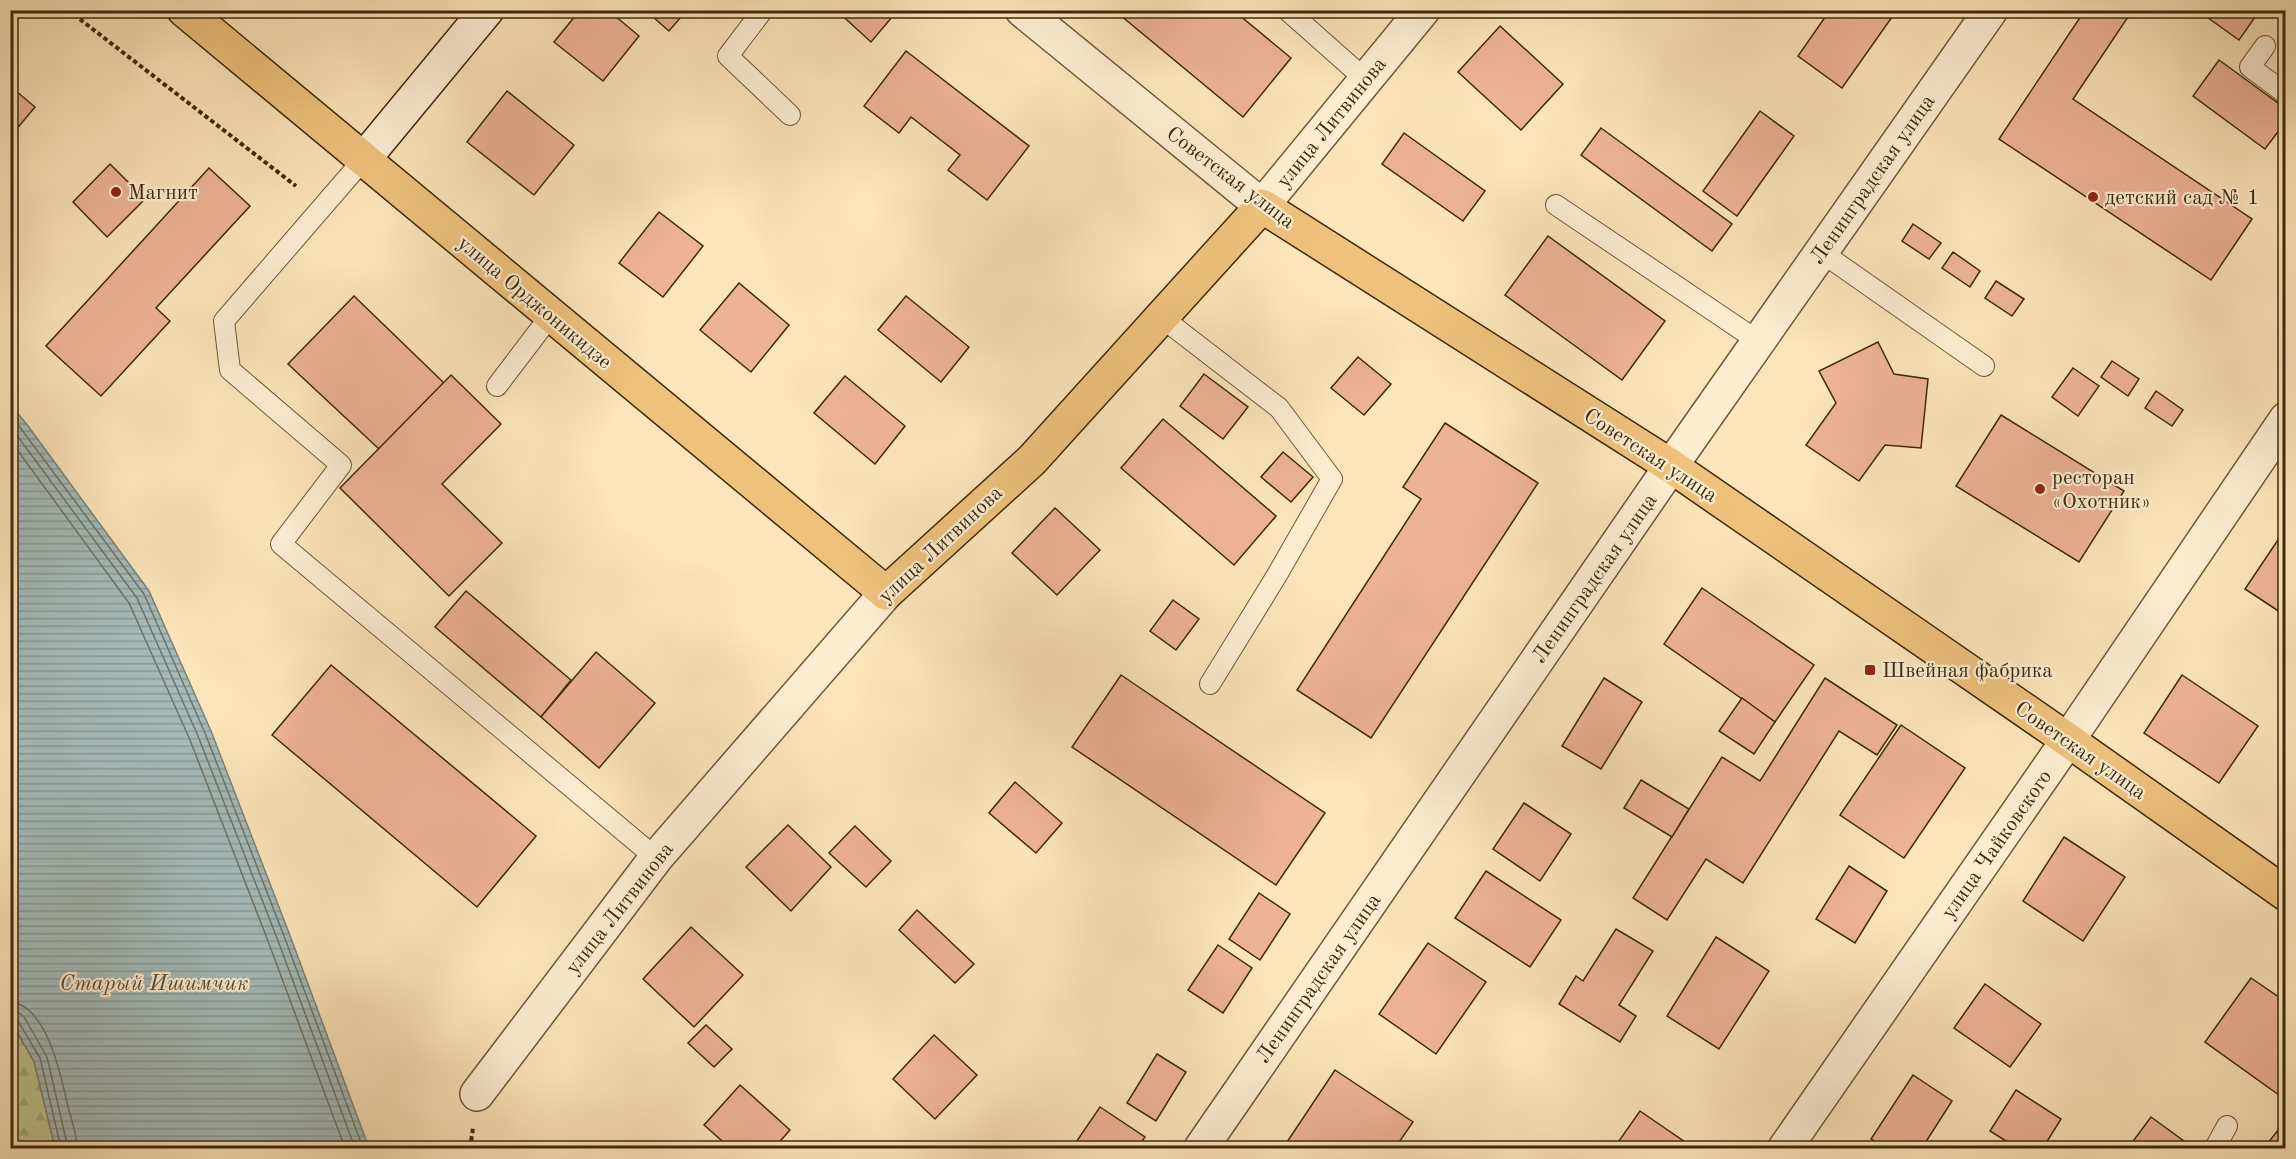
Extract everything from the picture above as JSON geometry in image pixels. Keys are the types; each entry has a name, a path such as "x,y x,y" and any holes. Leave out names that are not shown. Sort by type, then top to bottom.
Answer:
{"main road":[{"name":"улица Орджоникидзе","path":"184,10 886,593"},
{"name":"улица Литвинова","path":"886,593 1032,460 1262,206"},
{"name":"Советская улица","path":"1262,206 1671,466 2068,740 2286,894"}],"street":[{"path":"363,160 487,10"},
{"name":"Советская улица","path":"1022,10 1262,206"},
{"name":"улица Литвинова","path":"1262,206 1422,10"},
{"name":"Ленинградская улица","path":"1202,1149 1671,466 1991,10"},
{"name":"улица Чайковского","path":"1785,1149 2068,740 2286,419"},
{"name":"улица Литвинова","path":"477,1094 656,858 886,593"}],"lane":[{"path":"763,10 728,56 790,115"},
{"path":"1287,10 1366,80"},
{"path":"2265,46 2250,67 2286,94"},
{"path":"363,160 224,321 230,370 341,465 281,544 656,858"},
{"path":"1556,205 1758,341"},
{"path":"1821,252 1984,366"},
{"path":"497,386 551,315"},
{"path":"1161,317 1280,408 1332,479 1210,684"},
{"path":"2215,1149 2227,1126"}],"path":[{"path":"68,10 296,186"}],"green space":[{"path":"10,1021 34,1061 55,1148 11,1148"}],"water":[{"name":"Старый Ишимчик","path":"11,405 149,591 211,731 369,1148 55,1148 34,1061 11,1021"}],"building":[{"path":"580,10 608,10 639,36 603,81 554,42"},
{"path":"645,10 687,10 669,31"},
{"path":"836,10 898,10 871,42"},
{"path":"1114,10 1233,10 1291,58 1243,117"},
{"path":"1830,10 1897,10 1842,88 1798,56"},
{"path":"2085,10 2119,10 2128,17 2073,99 2252,219 2211,280 1999,139"},
{"path":"2207,10 2260,10 2239,40 2204,15"},
{"path":"1500,26 1563,84 1521,130 1458,72"},
{"path":"906,51 1029,146 987,200 948,170 960,155 911,117 899,133 864,106"},
{"path":"2219,60 2286,109 2286,121 2265,149 2193,96"},
{"path":"10,86 35,107 10,137"},
{"path":"507,91 574,145 534,195 467,142"},
{"path":"1760,111 1794,136 1737,216 1703,191"},
{"path":"1601,128 1732,224 1712,251 1581,155"},
{"path":"1404,133 1485,191 1463,221 1382,164"},
{"path":"110,164 145,199 107,237 73,202"},
{"path":"209,168 250,206 156,308 170,321 101,396 46,346"},
{"path":"659,212 703,246 663,297 619,263"},
{"path":"1913,224 1941,243 1929,259 1902,241"},
{"path":"1548,236 1665,321 1622,380 1505,295"},
{"path":"1953,252 1980,271 1970,287 1942,268"},
{"path":"1996,281 2024,299 2012,316 1985,298"},
{"path":"739,283 789,325 751,372 700,330"},
{"path":"354,296 444,383 379,449 288,364"},
{"path":"906,296 969,347 941,382 878,330"},
{"path":"1878,342 1894,374 1928,379 1921,448 1885,445 1859,481 1806,445 1836,403 1819,371"},
{"path":"1358,357 1391,384 1364,415 1331,388"},
{"path":"2112,361 2139,379 2128,396 2101,377"},
{"path":"2073,368 2099,386 2078,416 2052,397"},
{"path":"1204,374 1248,407 1223,439 1180,406"},
{"path":"451,375 501,424 442,484 502,543 449,596 340,488"},
{"path":"845,376 905,426 875,464 814,413"},
{"path":"2156,391 2183,410 2172,426 2145,408"},
{"path":"2001,415 2124,491 2079,562 1956,486"},
{"path":"1163,419 1276,516 1234,565 1121,468"},
{"path":"1445,423 1538,483 1371,738 1297,690 1421,499 1403,487"},
{"path":"1283,452 1313,477 1291,502 1261,477"},
{"path":"1055,508 1100,550 1057,595 1012,553"},
{"path":"2286,528 2286,616 2245,589"},
{"path":"1702,588 1814,665 1775,722 1664,644"},
{"path":"466,591 571,680 541,717 435,627"},
{"path":"1173,600 1199,619 1176,650 1150,631"},
{"path":"596,652 655,703 599,768 541,717"},
{"path":"331,665 536,836 477,907 272,735"},
{"path":"1121,675 1325,813 1276,885 1072,747"},
{"path":"2182,675 2258,726 2219,783 2144,733"},
{"path":"1604,678 1642,702 1601,769 1562,746"},
{"path":"1825,678 1897,725 1877,755 1839,731 1743,883 1706,859 1667,920 1633,898 1722,757 1760,781"},
{"path":"1742,698 1775,722 1754,754 1719,731"},
{"path":"1901,725 1965,768 1904,858 1840,815"},
{"path":"1641,780 1689,809 1672,837 1624,808"},
{"path":"1015,782 1062,823 1036,853 989,813"},
{"path":"1524,803 1571,834 1540,881 1493,849"},
{"path":"788,825 831,867 791,911 746,867"},
{"path":"855,826 891,861 866,887 829,853"},
{"path":"2064,837 2125,877 2083,941 2023,901"},
{"path":"1849,866 1887,891 1855,943 1816,919"},
{"path":"1486,871 1561,920 1530,967 1455,918"},
{"path":"1259,893 1290,914 1260,960 1229,939"},
{"path":"917,910 974,964 955,983 899,930"},
{"path":"691,927 743,975 694,1027 643,979"},
{"path":"1616,929 1653,951 1619,1005 1636,1016 1620,1042 1559,1004 1576,976 1583,981"},
{"path":"1716,937 1769,971 1719,1049 1667,1016"},
{"path":"1428,943 1486,982 1436,1054 1379,1014"},
{"path":"1218,945 1252,968 1223,1013 1188,990"},
{"path":"2251,978 2286,1002 2286,1100 2205,1042"},
{"path":"1985,984 2041,1024 2010,1067 1954,1028"},
{"path":"706,1025 732,1049 714,1067 688,1043"},
{"path":"934,1035 977,1075 935,1119 893,1079"},
{"path":"1157,1054 1186,1072 1156,1121 1127,1103"},
{"path":"1335,1070 1413,1122 1395,1148 1297,1148 1287,1142"},
{"path":"1913,1075 1952,1101 1922,1148 1885,1148 1871,1139"},
{"path":"740,1085 790,1130 774,1148 730,1148 704,1125"},
{"path":"2016,1090 2061,1119 2043,1148 2017,1148 1990,1131"},
{"path":"1100,1107 1145,1137 1137,1148 1072,1148"},
{"path":"1640,1111 1685,1142 1680,1148 1614,1148"},
{"path":"2151,1117 2188,1144 2185,1148 2128,1148"},
{"path":"2286,1120 2286,1148 2264,1148"}],"place":[{"name":"Магнит","path":"116,192"},
{"name":"детский сад № 1","path":"2093,197"},
{"name":"ресторан «Охотник»","path":"2040,489"},
{"name":"Швейная фабрика","path":"1870,670"}]}
